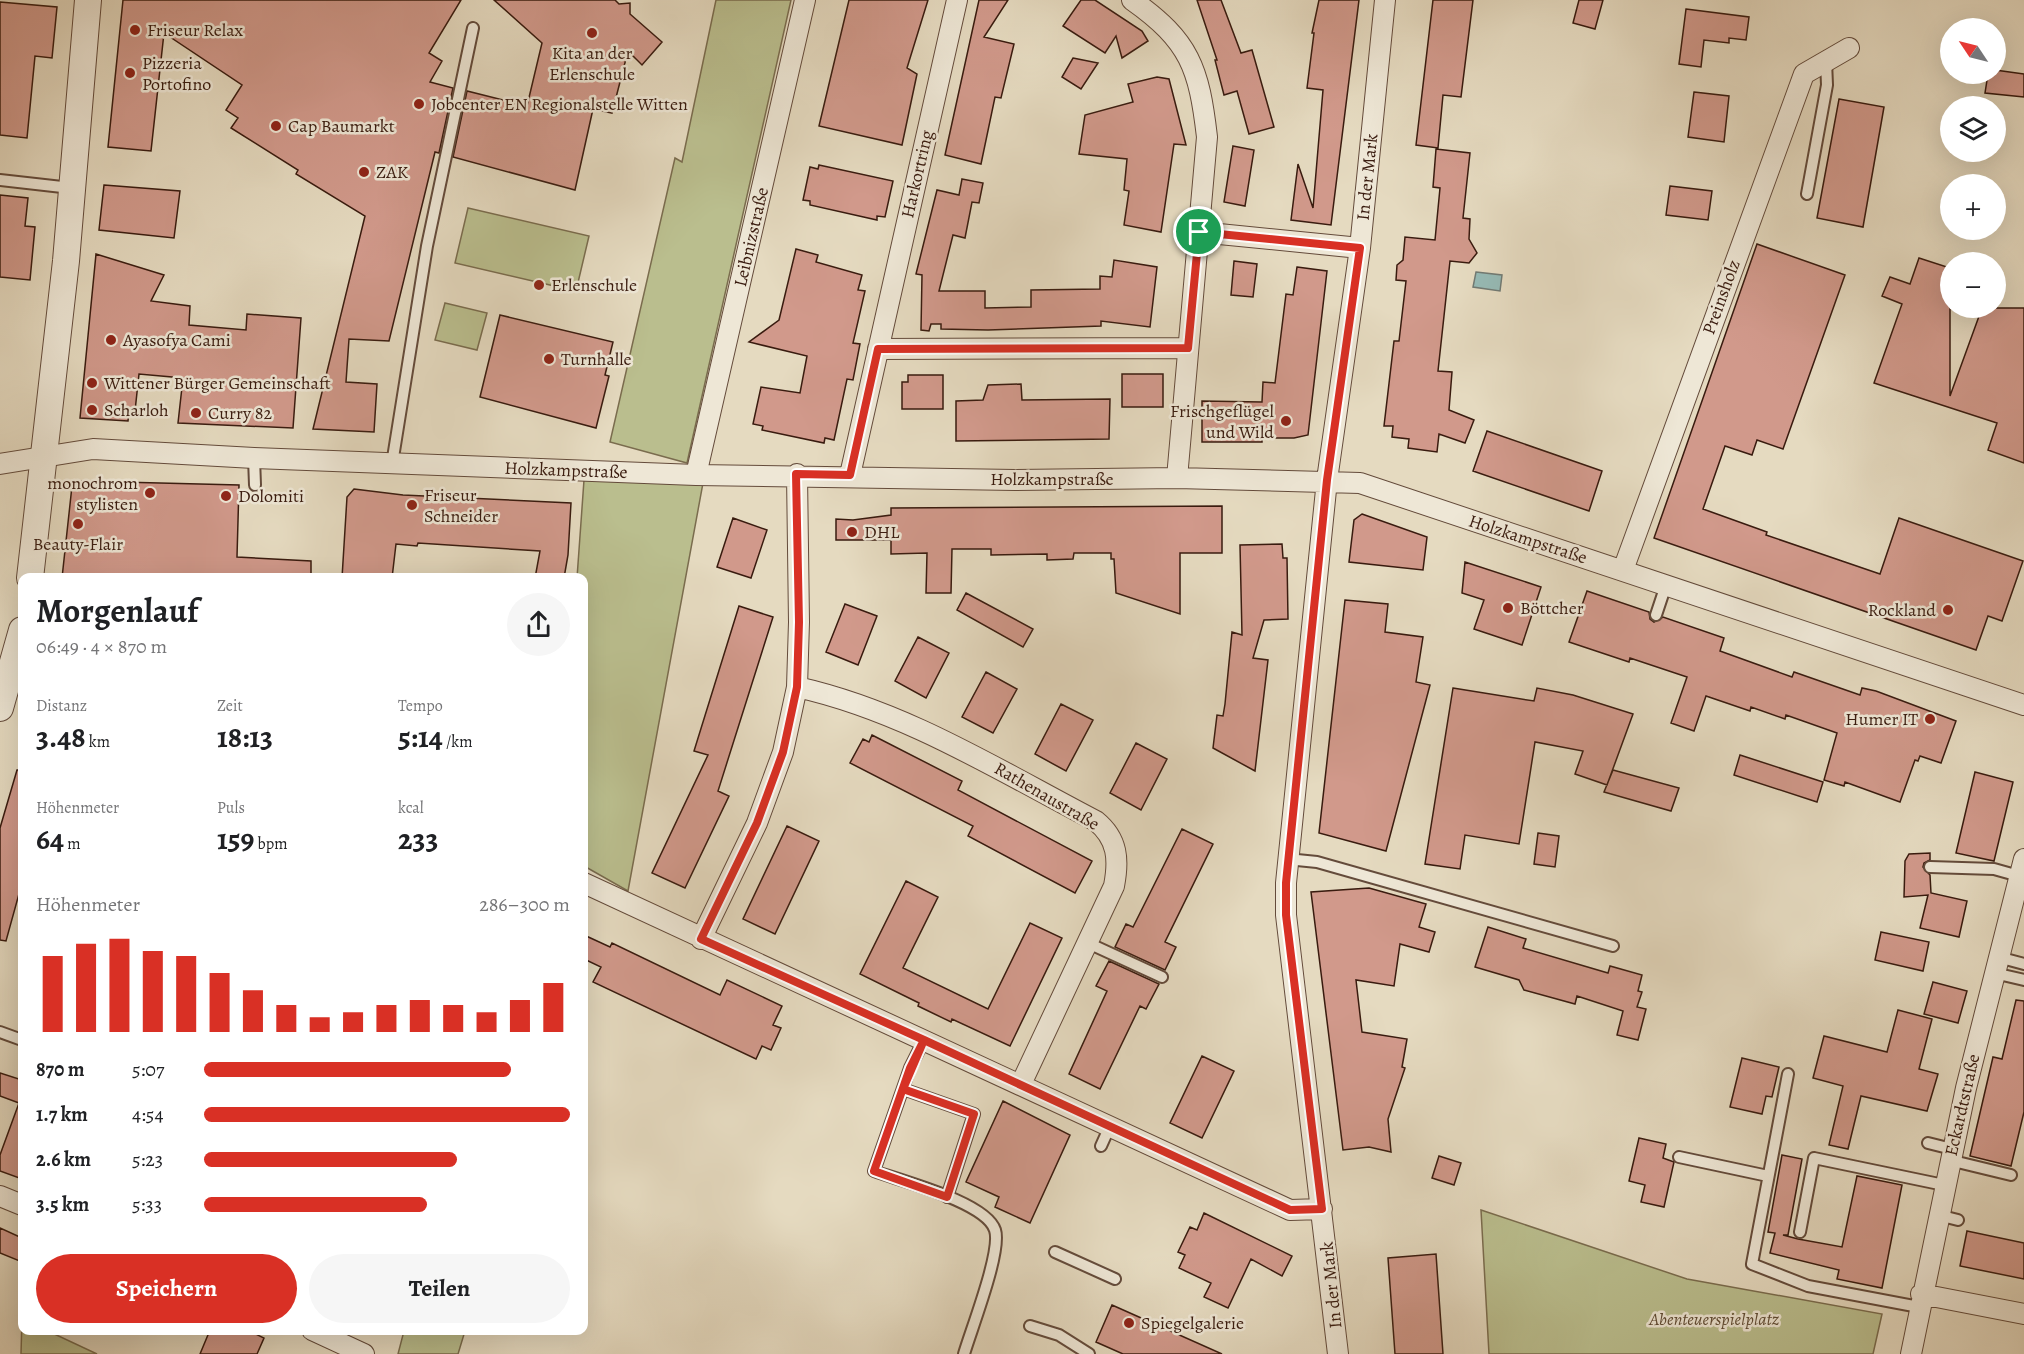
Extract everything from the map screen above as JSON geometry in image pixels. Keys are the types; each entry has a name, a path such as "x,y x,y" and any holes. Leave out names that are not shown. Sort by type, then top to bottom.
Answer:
{"street":[{"path":"31,573 66,261 88,0"},
{"name":"Leibnizstraße","path":"696,475 805,0"},
{"name":"Harkortring","path":"850,475 957,0"},
{"path":"1132,0 1175,34 1184,47 1197,81 1207,137 1177,478"},
{"name":"In der Mark","path":"1338,1354 1286,915 1287,859 1327,480 1360,248 1385,0"},
{"name":"Preinsholz","path":"1623,570 1804,74 1849,48"},
{"path":"1199,232 1360,248"},
{"path":"878,349 1188,348"},
{"name":"Holzkampstraße","path":"0,464 93,449 254,459 696,475 796,474 1015,480 1177,478 1327,480 1360,483 2024,705"},
{"path":"701,939 764,803 783,752 797,687 799,622 796,474"},
{"path":"0,708 18,644"},
{"name":"Rathenaustraße","path":"797,687 836,695 889,714 965,750 1103,827 1117,852 1118,866 1114,886 1021,1084"},
{"name":"Eckardtstraße","path":"1911,1354 1950,1154 2022,867"},
{"path":"588,885 1290,1210 1322,1209"},
{"path":"0,1197 18,1204"},
{"path":"1920,1301 2024,1314"},
{"path":"323,1335 364,1354"}],"lane":[{"path":"392,464 427,246 473,28"},
{"path":"1807,194 1827,85 1826,62"},
{"path":"0,180 71,188"},
{"path":"254,459 255,485"},
{"path":"1656,615 1666,585"},
{"path":"1287,859 1317,862 1613,946"},
{"path":"1930,867 1994,869 2022,867"},
{"path":"1088,943 1162,976"},
{"path":"1996,965 2024,964"},
{"path":"1996,965 2024,980"},
{"path":"0,1032 18,1039"},
{"path":"924,1040 903,1089 874,1171 964,1203 984,1216 995,1230 996,1250 964,1354"},
{"path":"1788,1074 1752,1264 1808,1286 1920,1301"},
{"path":"903,1089 974,1114 947,1197"},
{"path":"1101,1146 1110,1126"},
{"path":"1928,1143 1950,1154 2011,1175"},
{"path":"1679,1157 1768,1176"},
{"path":"1800,1232 1814,1158 1944,1185"},
{"path":"1938,1215 1958,1220"},
{"path":"1055,1252 1115,1279"},
{"path":"1030,1326 1059,1335 1089,1354"}],"green space":[{"path":"716,0 791,0 687,463 610,442 675,158 682,162"},
{"path":"468,208 589,236 576,291 455,263"},
{"path":"445,303 487,313 477,350 435,340"},
{"path":"584,480 703,483 628,891 588,868 588,573 577,573"},
{"name":"Abenteuerspielplatz","path":"1481,1210 1687,1279 1882,1314 1873,1354 1489,1354"},
{"path":"22,1335 57,1335 97,1354 21,1354"},
{"path":"403,1335 464,1335 458,1354 398,1354"}],"water":[{"path":"1476,272 1502,275 1500,291 1473,287"}],"building":[{"name":"ZAK","path":"123,0 461,0 429,53 442,61 430,82 453,88 439,153 435,152 389,341 349,339 346,382 377,384 374,432 313,429 365,216 296,174 298,170 231,128 238,118 226,110 242,85 164,33 151,151 108,147"},
{"path":"494,0 615,0 619,4 630,3 630,14 662,42 642,65 628,51 612,113 593,109 575,190 453,157 467,91 527,106 542,43"},
{"path":"849,0 928,0 907,68 917,74 902,145 819,126"},
{"path":"979,0 1008,0 984,37 1014,44 1001,98 995,97 981,164 945,155"},
{"path":"1081,0 1095,0 1142,31 1148,41 1122,58 1116,36 1105,53 1063,26"},
{"path":"1197,0 1221,0 1241,53 1252,50 1274,127 1249,134 1237,91 1224,95 1215,60 1217,60"},
{"path":"1319,0 1359,0 1331,225 1291,220 1298,164 1313,208 1323,90 1307,88 1314,33 1312,33"},
{"path":"1433,0 1473,0 1461,97 1443,95 1438,148 1416,145"},
{"path":"1579,0 1603,0 1595,29 1573,23"},
{"path":"0,2 57,7 52,58 35,56 27,138 0,135"},
{"path":"1686,9 1749,17 1746,40 1729,38 1729,43 1704,40 1701,67 1679,64"},
{"path":"1073,58 1098,63 1081,89 1062,77"},
{"path":"2006,72 2024,74 2024,97 1985,93 1986,84 2006,84"},
{"path":"1157,77 1169,79 1186,145 1174,144 1161,232 1124,225 1129,191 1124,190 1127,159 1079,154 1085,115 1133,102 1128,84"},
{"path":"1694,92 1729,96 1724,142 1688,137"},
{"path":"1839,99 1884,107 1863,227 1817,218"},
{"path":"1233,146 1254,150 1245,206 1224,202"},
{"path":"1436,149 1470,153 1463,218 1470,219 1469,239 1477,253 1469,263 1450,261 1438,371 1452,372 1449,410 1474,420 1465,443 1439,434 1437,452 1408,448 1409,439 1392,437 1393,426 1384,426 1394,341 1399,341 1406,281 1396,280 1397,265 1403,260 1405,237 1435,240 1440,188 1433,187"},
{"path":"819,165 893,181 885,217 877,216 877,220 810,205 810,201 803,200 810,167 818,169"},
{"path":"962,179 983,183 979,203 972,202 965,238 953,235 939,291 985,291 985,308 1031,307 1031,290 1100,289 1100,276 1112,277 1114,260 1157,267 1150,327 1101,321 1101,326 988,330 941,329 941,324 931,324 929,331 921,330 922,275 916,274 937,190 959,195"},
{"path":"104,185 180,191 174,238 99,230"},
{"path":"1670,186 1712,191 1708,220 1666,215"},
{"path":"0,195 28,198 25,226 35,227 30,280 0,277"},
{"path":"1757,244 1845,275 1783,449 1757,440 1752,455 1725,446 1703,509 1767,532 1766,535 1880,574 1899,518 2023,561 2002,621 1988,616 1976,650 1654,538"},
{"path":"796,249 818,255 816,262 862,275 858,290 865,291 853,343 860,344 853,380 847,379 834,440 825,438 824,443 762,430 763,426 753,424 761,387 800,393 807,356 749,342 779,320"},
{"path":"96,254 164,275 151,301 190,306 189,325 246,330 247,314 301,318 293,428 178,423 183,378 139,374 135,411 129,411 128,421 80,418"},
{"path":"1919,258 1940,265 1940,318 1950,318 1950,396 1978,318 2006,318 2006,308 2024,308 2024,463 1988,450 1997,423 1874,383 1902,304 1882,296 1890,277 1910,284"},
{"path":"1234,261 1257,264 1253,297 1231,295"},
{"path":"1297,267 1327,271 1308,435 1294,438 1262,438 1262,442 1202,442 1202,401 1262,402 1263,382 1275,383 1286,294 1293,295"},
{"name":"Turnhalle","path":"500,315 613,342 605,375 609,376 596,428 480,397"},
{"path":"1122,374 1163,374 1163,407 1122,407"},
{"path":"908,375 943,375 943,409 902,409 902,382 908,382"},
{"path":"1021,384 1022,400 1110,399 1109,439 956,441 956,401 983,400 988,385"},
{"path":"1487,431 1602,471 1589,511 1473,471"},
{"path":"80,481 239,485 237,557 311,561 311,573 63,573 72,486"},
{"path":"354,489 403,495 571,503 565,573 536,573 540,551 418,543 417,546 396,544 393,573 342,573 347,497"},
{"path":"1222,506 1222,553 1180,553 1180,614 1116,593 1114,559 1111,559 1111,553 1074,553 1073,559 1047,560 1047,554 991,555 991,549 952,549 951,593 926,593 927,553 891,554 891,540 836,540 836,519 853,520 891,515 891,508"},
{"path":"1362,514 1427,537 1423,570 1349,562 1354,520"},
{"path":"733,518 767,530 751,578 717,567"},
{"path":"1282,544 1283,558 1287,558 1288,619 1264,620 1253,658 1268,660 1255,771 1213,748 1217,715 1223,716 1225,704 1232,632 1242,635 1240,545"},
{"name":"Böttcher","path":"1465,562 1541,587 1522,645 1474,629 1484,600 1462,593"},
{"path":"1587,591 1649,612 1650,619 1654,622 1663,617 1724,638 1720,651 1792,677 1794,672 1860,695 1862,688 1876,691 1956,721 1941,763 1920,756 1918,761 1915,760 1900,802 1845,782 1844,786 1824,780 1837,733 1786,715 1785,719 1751,707 1750,711 1706,696 1694,731 1671,723 1687,677 1630,658 1629,662 1569,642"},
{"path":"966,593 1033,629 1023,647 957,610"},
{"path":"1345,600 1388,604 1385,632 1423,637 1416,682 1430,685 1386,851 1319,833"},
{"path":"845,604 877,616 858,665 826,652"},
{"path":"739,606 773,617 718,791 729,796 685,888 652,873 708,755 694,751"},
{"path":"918,637 949,653 926,698 895,681"},
{"path":"986,672 1017,689 993,733 962,717"},
{"path":"1453,688 1534,701 1537,688 1573,695 1633,714 1607,785 1575,774 1583,751 1535,742 1519,844 1465,835 1460,869 1425,864"},
{"path":"1061,704 1093,720 1066,771 1035,754"},
{"path":"872,735 962,781 958,790 1092,861 1075,893 968,836 973,826 850,763 863,739 869,742"},
{"path":"1136,743 1167,759 1141,810 1110,793"},
{"path":"1740,755 1823,782 1817,802 1734,775"},
{"path":"18,770 18,898 6,941 0,940 0,828"},
{"path":"1613,770 1679,788 1671,811 1604,792"},
{"path":"1975,772 2013,782 1994,861 1956,853"},
{"path":"787,826 819,841 775,934 743,919"},
{"path":"1182,829 1213,844 1165,942 1176,947 1165,970 1115,947 1126,924 1133,927"},
{"path":"1538,833 1559,836 1555,867 1534,864"},
{"path":"1930,853 1930,860 1924,863 1923,867 1930,875 1931,893 1967,901 1959,937 1920,928 1928,895 1904,897 1905,861 1909,854"},
{"path":"906,881 938,897 903,968 988,1009 1030,923 1062,938 1010,1046 952,1019 951,1022 918,1006 919,1003 860,974"},
{"path":"1369,888 1426,904 1419,927 1435,932 1429,952 1400,944 1394,986 1356,980 1362,1032 1407,1039 1402,1067 1405,1068 1388,1119 1391,1152 1369,1147 1343,1150 1311,892"},
{"path":"1488,927 1526,939 1523,948 1608,973 1610,966 1642,975 1638,991 1642,992 1637,1007 1646,1009 1638,1040 1617,1035 1623,1011 1577,996 1575,1004 1524,990 1519,980 1475,967"},
{"path":"1881,932 1929,942 1923,971 1875,960"},
{"path":"588,937 610,947 612,943 720,995 727,980 782,1006 773,1025 781,1028 771,1050 762,1046 756,1059 593,982 601,967 588,961"},
{"path":"1109,961 1159,984 1146,1009 1140,1006 1100,1089 1069,1074 1107,991 1096,986"},
{"path":"1933,982 1967,991 1958,1023 1924,1014"},
{"path":"2016,1000 2024,1001 2024,1112 2011,1166 1970,1156 1993,1057 2002,1059"},
{"path":"1898,1010 1932,1019 1919,1069 1938,1074 1927,1111 1861,1096 1848,1149 1829,1145 1843,1086 1813,1078 1824,1036 1887,1052"},
{"path":"1202,1056 1234,1071 1202,1138 1170,1123"},
{"path":"1742,1058 1779,1067 1772,1097 1766,1096 1762,1114 1730,1107"},
{"path":"0,1073 18,1079 18,1103 0,1096"},
{"path":"1003,1101 1070,1135 1030,1223 995,1207 999,1197 966,1182"},
{"path":"18,1106 18,1178 0,1171 0,1155"},
{"path":"1639,1138 1666,1144 1663,1158 1674,1162 1664,1207 1641,1202 1645,1185 1629,1181"},
{"path":"1782,1155 1802,1159 1788,1235 1783,1235 1798,1239 1842,1247 1857,1176 1902,1185 1882,1288 1837,1279 1839,1270 1770,1253 1775,1233 1768,1232"},
{"path":"1439,1156 1461,1163 1454,1185 1432,1178"},
{"path":"1204,1213 1292,1256 1282,1276 1251,1259 1228,1308 1204,1297 1211,1283 1179,1268 1185,1255 1178,1252 1190,1227 1197,1230"},
{"path":"0,1228 18,1236 18,1260 0,1253"},
{"path":"1967,1231 2024,1243 2024,1279 1960,1266"},
{"path":"1436,1254 1443,1354 1395,1354 1388,1258"},
{"name":"Spiegelgalerie","path":"1112,1305 1222,1354 1123,1354 1096,1342"},
{"path":"208,1335 258,1335 264,1338 257,1354 200,1354"}],"place":[{"name":"Friseur Relax","path":"135,30"},
{"name":"Kita an der Erlenschule","path":"592,33"},
{"name":"Pizzeria Portofino","path":"130,73"},
{"name":"Jobcenter EN Regionalstelle Witten","path":"419,104"},
{"name":"Cap Baumarkt","path":"276,126"},
{"name":"ZAK","path":"364,172"},
{"name":"Erlenschule","path":"539,285"},
{"name":"Ayasofya Cami","path":"111,340"},
{"name":"Turnhalle","path":"549,359"},
{"name":"Wittener Bürger Gemeinschaft","path":"92,383"},
{"name":"Scharloh","path":"92,410"},
{"name":"Curry 82","path":"196,413"},
{"name":"Frischgeflügel und Wild","path":"1286,421"},
{"name":"monochrom stylisten","path":"150,493"},
{"name":"Dolomiti","path":"226,496"},
{"name":"Friseur Schneider","path":"412,505"},
{"name":"Beauty-Flair","path":"78,524"},
{"name":"DHL","path":"852,532"},
{"name":"Böttcher","path":"1508,608"},
{"name":"Rockland","path":"1948,610"},
{"name":"Humer IT","path":"1930,719"},
{"name":"Spiegelgalerie","path":"1129,1323"}],"route":[{"path":"1199,232 1188,348 878,349 850,475 796,474 799,622 797,687 783,752 757,823 701,939 924,1040 910,1068 874,1171 947,1197 974,1114 903,1089 910,1068 924,1040 1290,1210 1322,1209 1286,915 1286,883 1327,480 1360,248 1199,232"}]}
